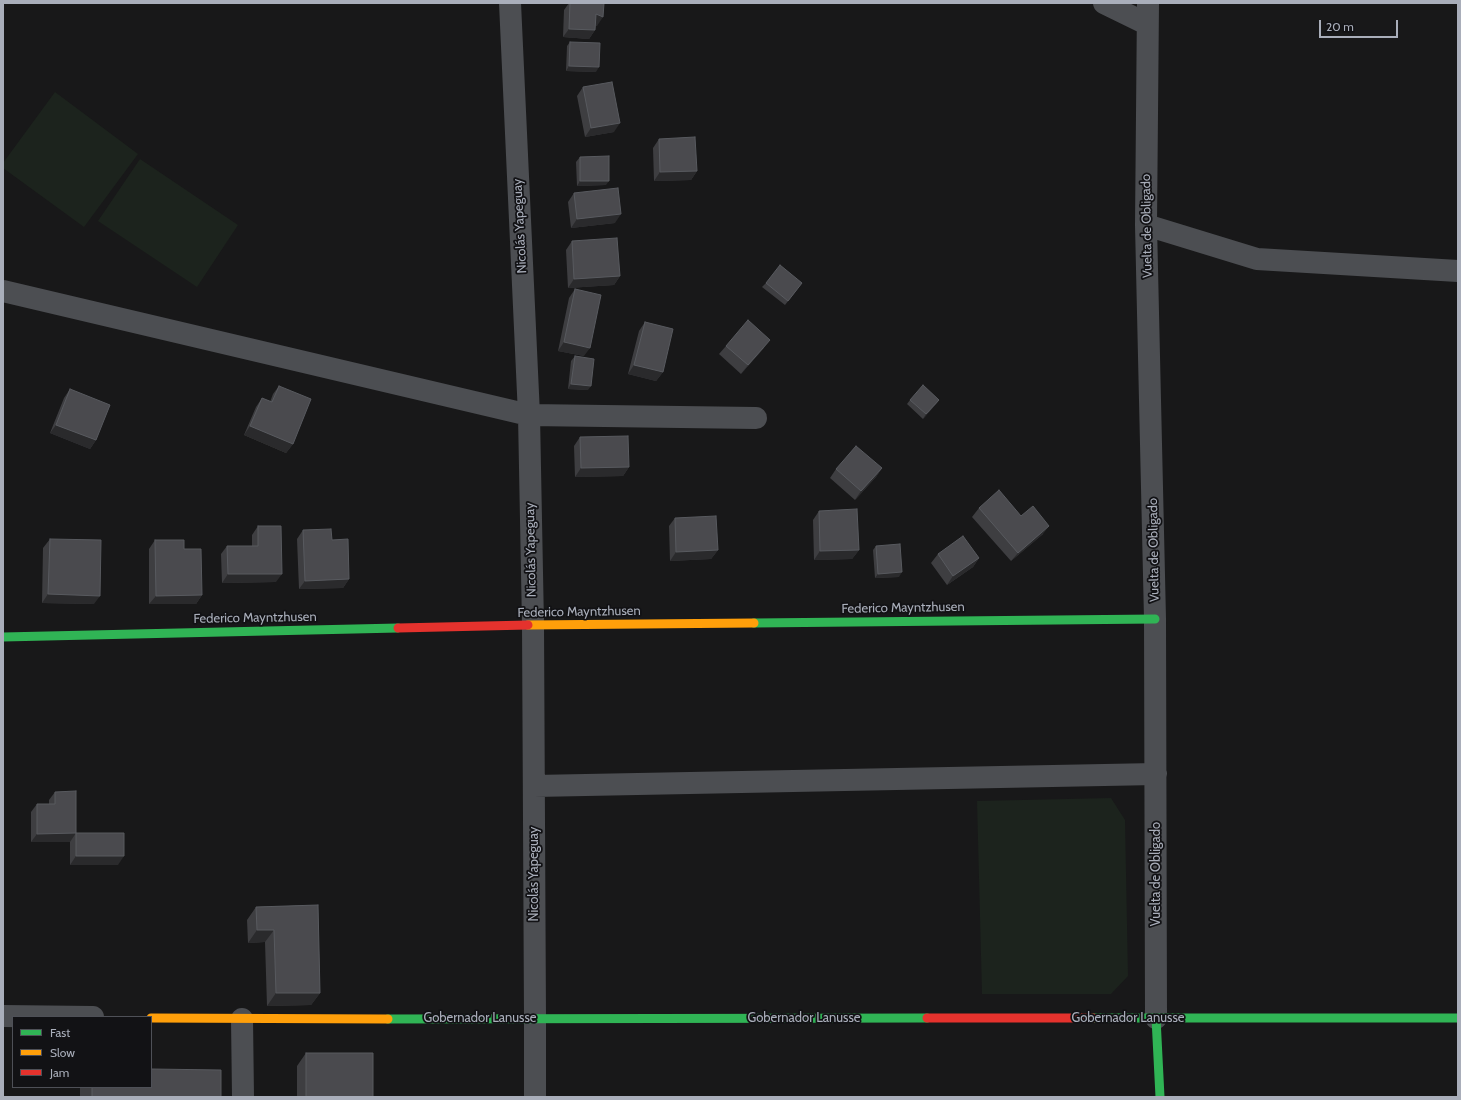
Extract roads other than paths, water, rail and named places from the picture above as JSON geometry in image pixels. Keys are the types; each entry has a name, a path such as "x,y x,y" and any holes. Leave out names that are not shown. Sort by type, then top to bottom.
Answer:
{"street":[{"name":"Nicolás Yapeguay","path":"510,3 529,415 533,625 536,1018 535,1097"},
{"path":"1104,3 1147,13"},
{"name":"Vuelta de Obligado","path":"1147,13 1146,225 1155,619 1156,1018 1160,1097"},
{"path":"1146,225 1257,259 1458,271"},
{"path":"3,291 529,415 756,418"},
{"name":"Federico Mayntzhusen","path":"3,637 533,625 1155,619"},
{"path":"534,786 1156,774"},
{"name":"Gobernador Lanusse","path":"152,1018 1458,1018"},
{"path":"242,1019 243,1097"}]}
